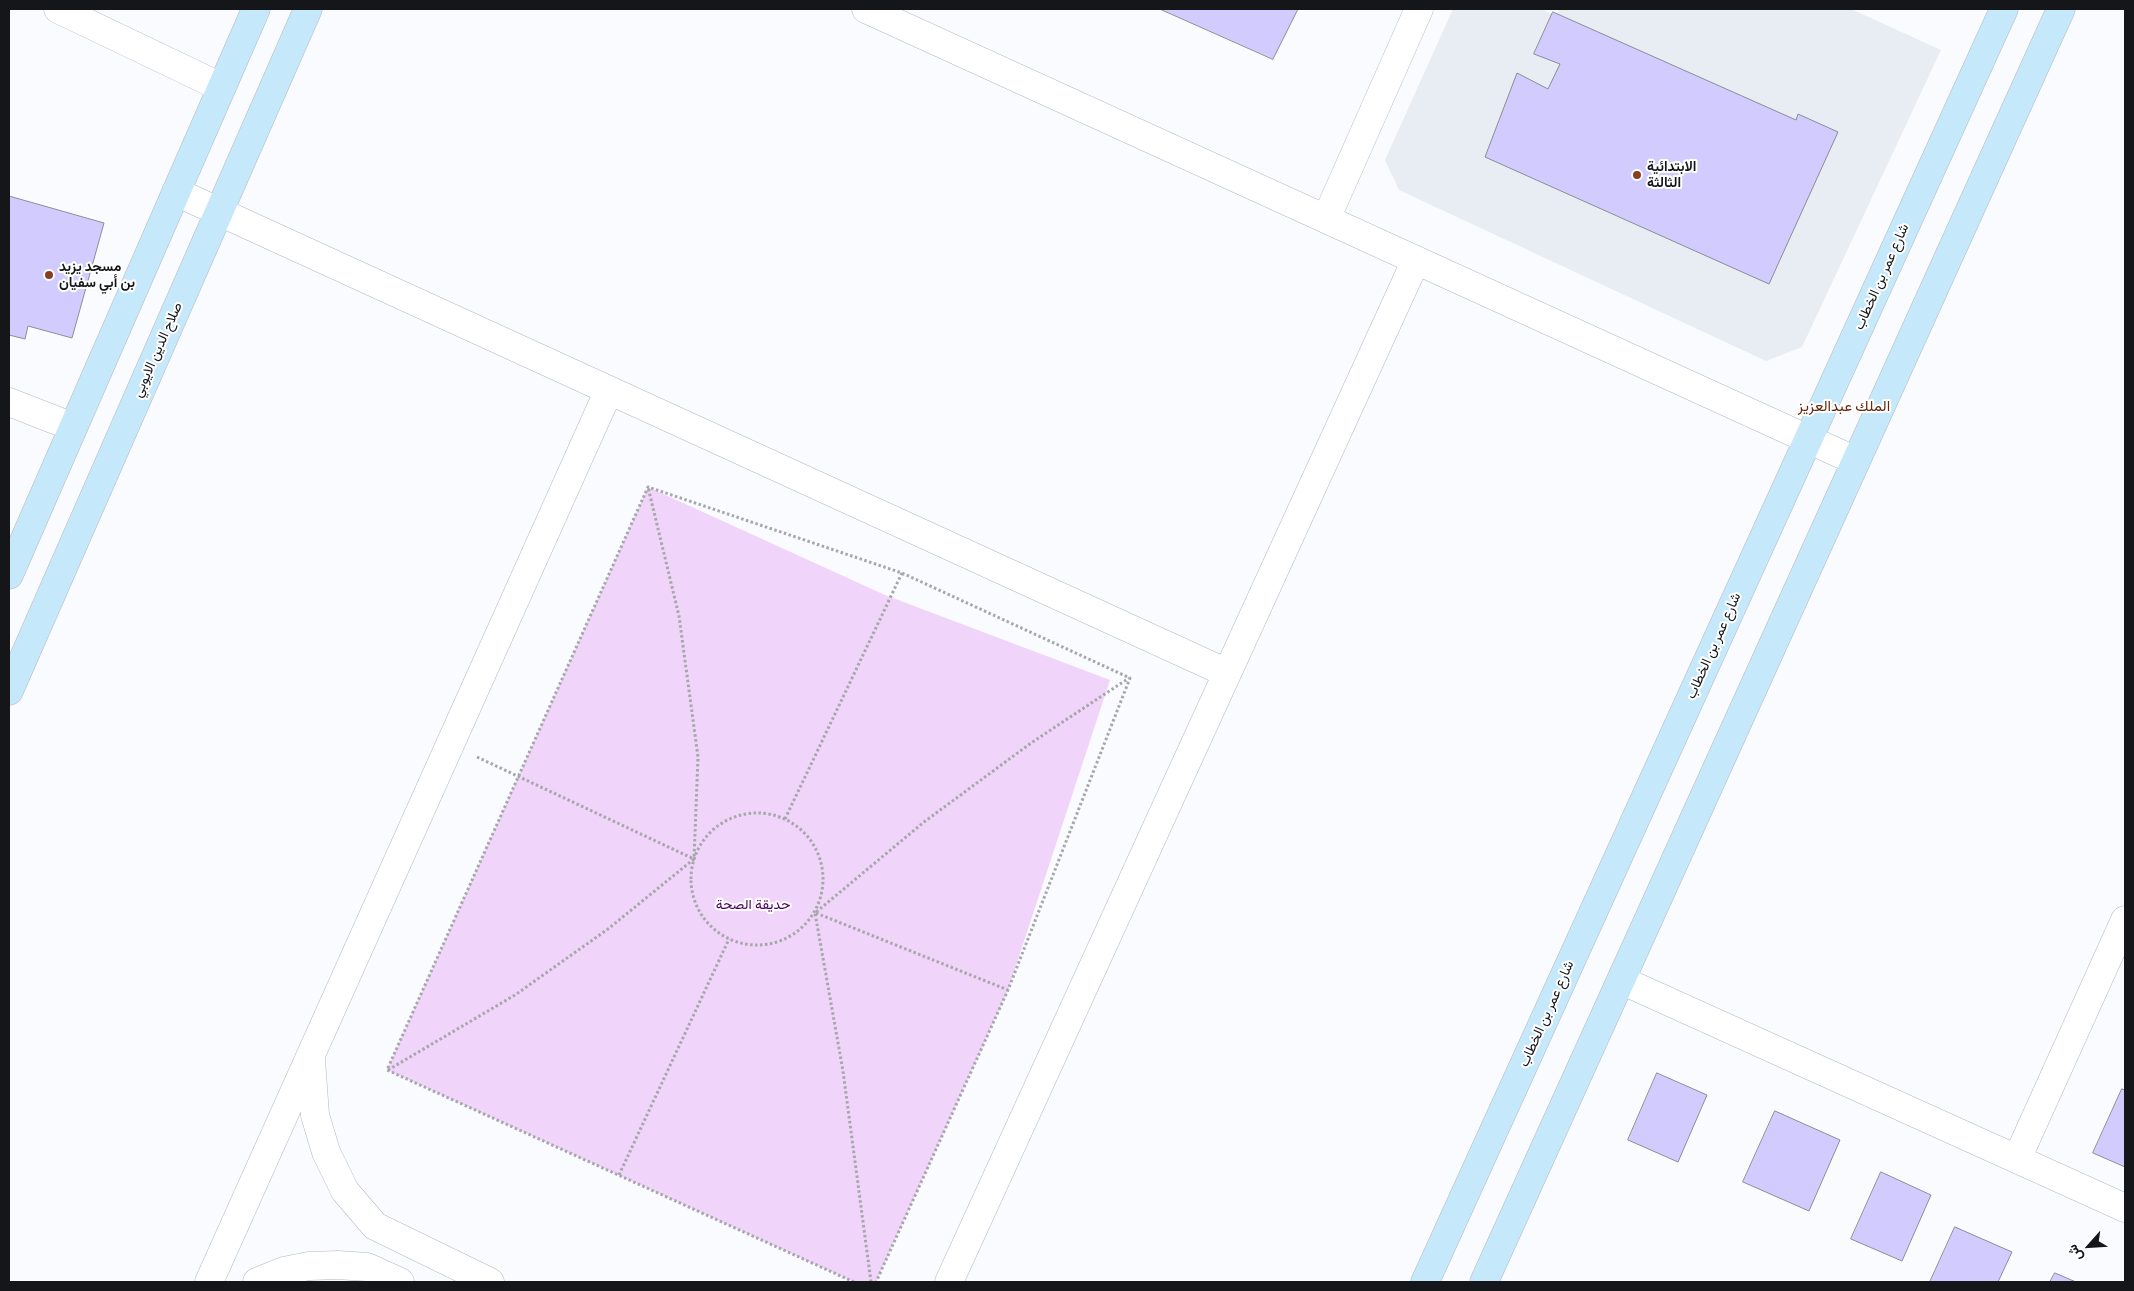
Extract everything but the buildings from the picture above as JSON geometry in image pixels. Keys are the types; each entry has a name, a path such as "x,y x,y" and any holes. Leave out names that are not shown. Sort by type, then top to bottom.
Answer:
{"street":[{"path":"58,9 222,87"},
{"path":"9,575 256,9"},
{"name":"صلاح الدين الايوبي","path":"9,691 308,9"},
{"path":"866,9 1856,461"},
{"path":"1326,219 1418,9"},
{"name":"شارع عمر بن الخطاب","path":"1425,1282 2004,9"},
{"path":"1484,1282 2061,9"},
{"path":"176,192 1227,673"},
{"path":"949,1282 1416,260"},
{"path":"209,1282 609,390"},
{"path":"9,402 73,427"},
{"path":"2017,1159 2125,920"},
{"path":"1621,980 2125,1208"},
{"path":"311,1056 315,1115 326,1152 345,1191 375,1226 490,1282"},
{"path":"257,1282 284,1271 310,1266 329,1265 367,1267 400,1282"}],"path":[{"path":"648,487 902,573 1130,678"},
{"path":"387,1070 648,487"},
{"path":"648,487 679,616 698,757 694,859 691,880 695,903 706,922 722,936 741,944 763,946 784,941 802,930 815,913 924,822 1031,742 1130,678"},
{"path":"785,819 902,573"},
{"path":"876,1282 1008,990 1130,678"},
{"path":"450,745 694,859"},
{"path":"387,1070 515,995 608,929 694,859 704,839 720,823 741,815 763,813 785,819 804,832 817,850 823,871 823,893 815,913 843,1071 871,1282"},
{"path":"815,913 1008,990"},
{"path":"619,1175 729,939"},
{"path":"387,1070 854,1282"}],"shaded area":[{"name":"الابتدائية الثالثة","path":"1453,9 1541,9 1556,16 1560,9 1851,9 1941,50 1802,347 1766,361 1399,190 1385,160"}],"green space":[{"name":"حديقة الصحة","path":"648,487 885,595 1110,680 1008,990 876,1282 854,1282 387,1070"}],"place":[{"name":"الابتدائية الثالثة","path":"1637,175"},
{"name":"مسجد يزيد بن أبي سفيان","path":"49,275"}],"district":[{"name":"الملك عبدالعزيز","path":"1844,407"}]}
